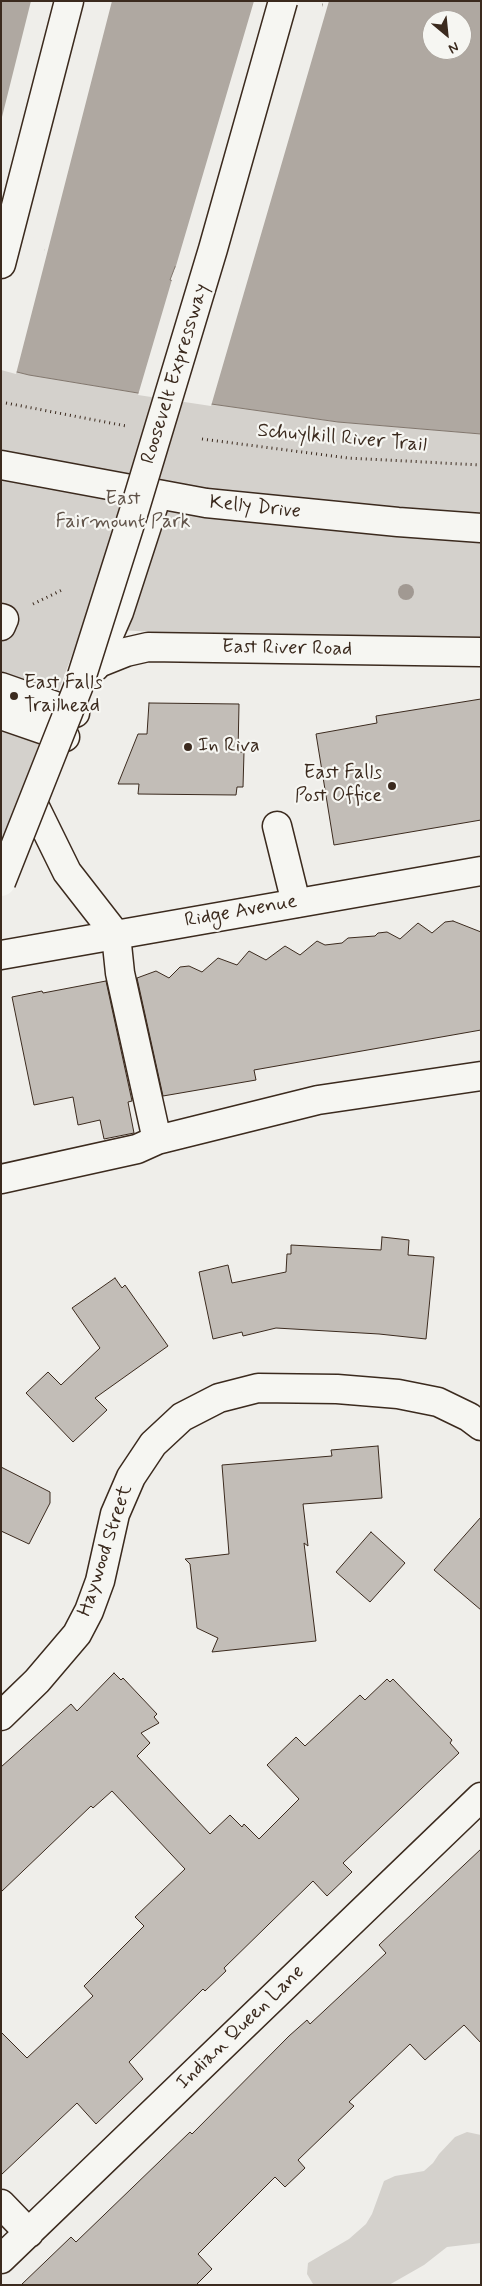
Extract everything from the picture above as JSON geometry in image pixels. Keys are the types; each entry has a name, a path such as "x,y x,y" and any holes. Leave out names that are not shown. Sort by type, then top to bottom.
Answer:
{"main road":[{"path":"1,264 70,1"},
{"name":"Roosevelt Expressway","path":"1,882 79,685 208,268 283,1"},
{"name":"Kelly Drive","path":"1,465 206,503 481,528"},
{"path":"1,889 119,612 157,494"},
{"path":"1,618 4,619 1,626"},
{"name":"East River Road","path":"96,664 126,652 148,647 481,652"},
{"path":"1,687 70,725"},
{"path":"1,715 70,725"},
{"path":"36,809 68,872 116,935 120,973 157,1140"},
{"path":"277,826 296,902"},
{"name":"Ridge Avenue","path":"1,955 481,871"},
{"path":"1,1178 136,1149 157,1140 318,1100 481,1076"},
{"name":"Haywood Street","path":"1,1716 37,1681 76,1634 89,1611 100,1581 115,1514 130,1477 153,1444 182,1417 219,1398 258,1388 337,1389 398,1394 438,1402 469,1417 481,1426"},
{"name":"Indian Queen Lane","path":"1,2259 481,1797"},
{"path":"1,2204 29,2233"}],"path":[{"path":"6,403 129,427"},
{"name":"Schuylkill River Trail","path":"202,439 348,458 481,465"}],"green space":[{"name":"East Fairmount Park","path":"1,368 29,375 162,397 338,422 481,434 481,637 156,632 82,628 1,846"},
{"path":"467,2132 481,2135 481,2243 447,2247 424,2265 389,2285 313,2284 307,2274 308,2263 349,2239 366,2224 372,2214 384,2181 395,2176 424,2171 455,2137"}],"shaded area":[{"path":"1,1 268,1 322,16 323,1 481,1 481,434 338,422 162,397 29,375 1,368 49,239 1,226","holes":["175,267 241,284 237,298 170,280"]}],"pier":[{"path":"31,1 112,1 16,374 1,370 1,239 44,251 46,241 1,229 1,121"},
{"path":"254,1 278,1 320,13 323,4 320,1 329,1 211,406 138,395","holes":["176,270 238,286 236,295 173,279"]}],"building":[{"name":"East Falls Post Office","path":"481,699 481,820 334,845 316,734 377,723 376,716"},
{"path":"149,703 239,704 238,752 244,752 243,787 237,787 236,795 138,794 139,784 118,784 138,734 147,734"},
{"path":"453,921 481,932 481,1030 254,1070 256,1080 163,1096 137,978 156,971 169,978 180,967 189,966 202,972 218,958 237,965 249,951 266,960 285,946 300,955 317,941 325,945 342,943 348,938 375,936 378,933 387,932 400,939 418,923 432,933 445,922"},
{"path":"106,981 132,1101 128,1102 134,1133 104,1139 100,1120 78,1125 73,1097 34,1105 12,997"},
{"path":"382,1237 409,1240 408,1255 434,1257 426,1339 379,1334 276,1328 243,1336 242,1332 213,1339 199,1272 228,1265 232,1283 286,1272 287,1254 291,1254 291,1245 381,1250"},
{"path":"115,1278 122,1288 125,1285 168,1346 95,1398 107,1410 73,1442 26,1393 48,1372 61,1385 100,1348 72,1308"},
{"path":"378,1446 382,1498 303,1504 308,1546 304,1543 316,1641 212,1652 218,1638 197,1628 190,1564 185,1559 229,1554 222,1465 332,1456 331,1450"},
{"path":"1,1467 50,1492 50,1503 29,1544 1,1531"},
{"path":"481,1517 481,1610 434,1570"},
{"path":"371,1532 405,1563 370,1602 336,1572"},
{"path":"114,1673 121,1680 123,1678 157,1714 154,1717 159,1723 141,1733 150,1743 137,1756 210,1834 230,1815 242,1827 244,1824 259,1839 299,1799 267,1765 296,1737 305,1746 360,1695 365,1700 387,1679 390,1682 393,1679 452,1740 450,1743 459,1753 343,1863 352,1872 327,1896 313,1881 224,1968 226,1971 205,1991 203,1989 129,2062 143,2079 96,2124 77,2103 1,2175 1,2032 27,2058 93,1996 84,1986 144,1926 135,1917 185,1869 112,1791 93,1808 91,1806 1,1892 1,1767 71,1704 77,1711"},
{"path":"481,1849 481,2043 464,2025 425,2060 410,2044 349,2102 354,2106 298,2160 305,2168 285,2187 275,2177 198,2254 212,2269 196,2285 21,2285 71,2237 76,2242 190,2132 192,2134 289,2036 307,2020 310,2024 386,1953 379,1945"}],"place":[{"name":"East Falls Trailhead","path":"14,696"},
{"name":"In Riva","path":"188,747"},
{"name":"East Falls Post Office","path":"392,786"}]}
